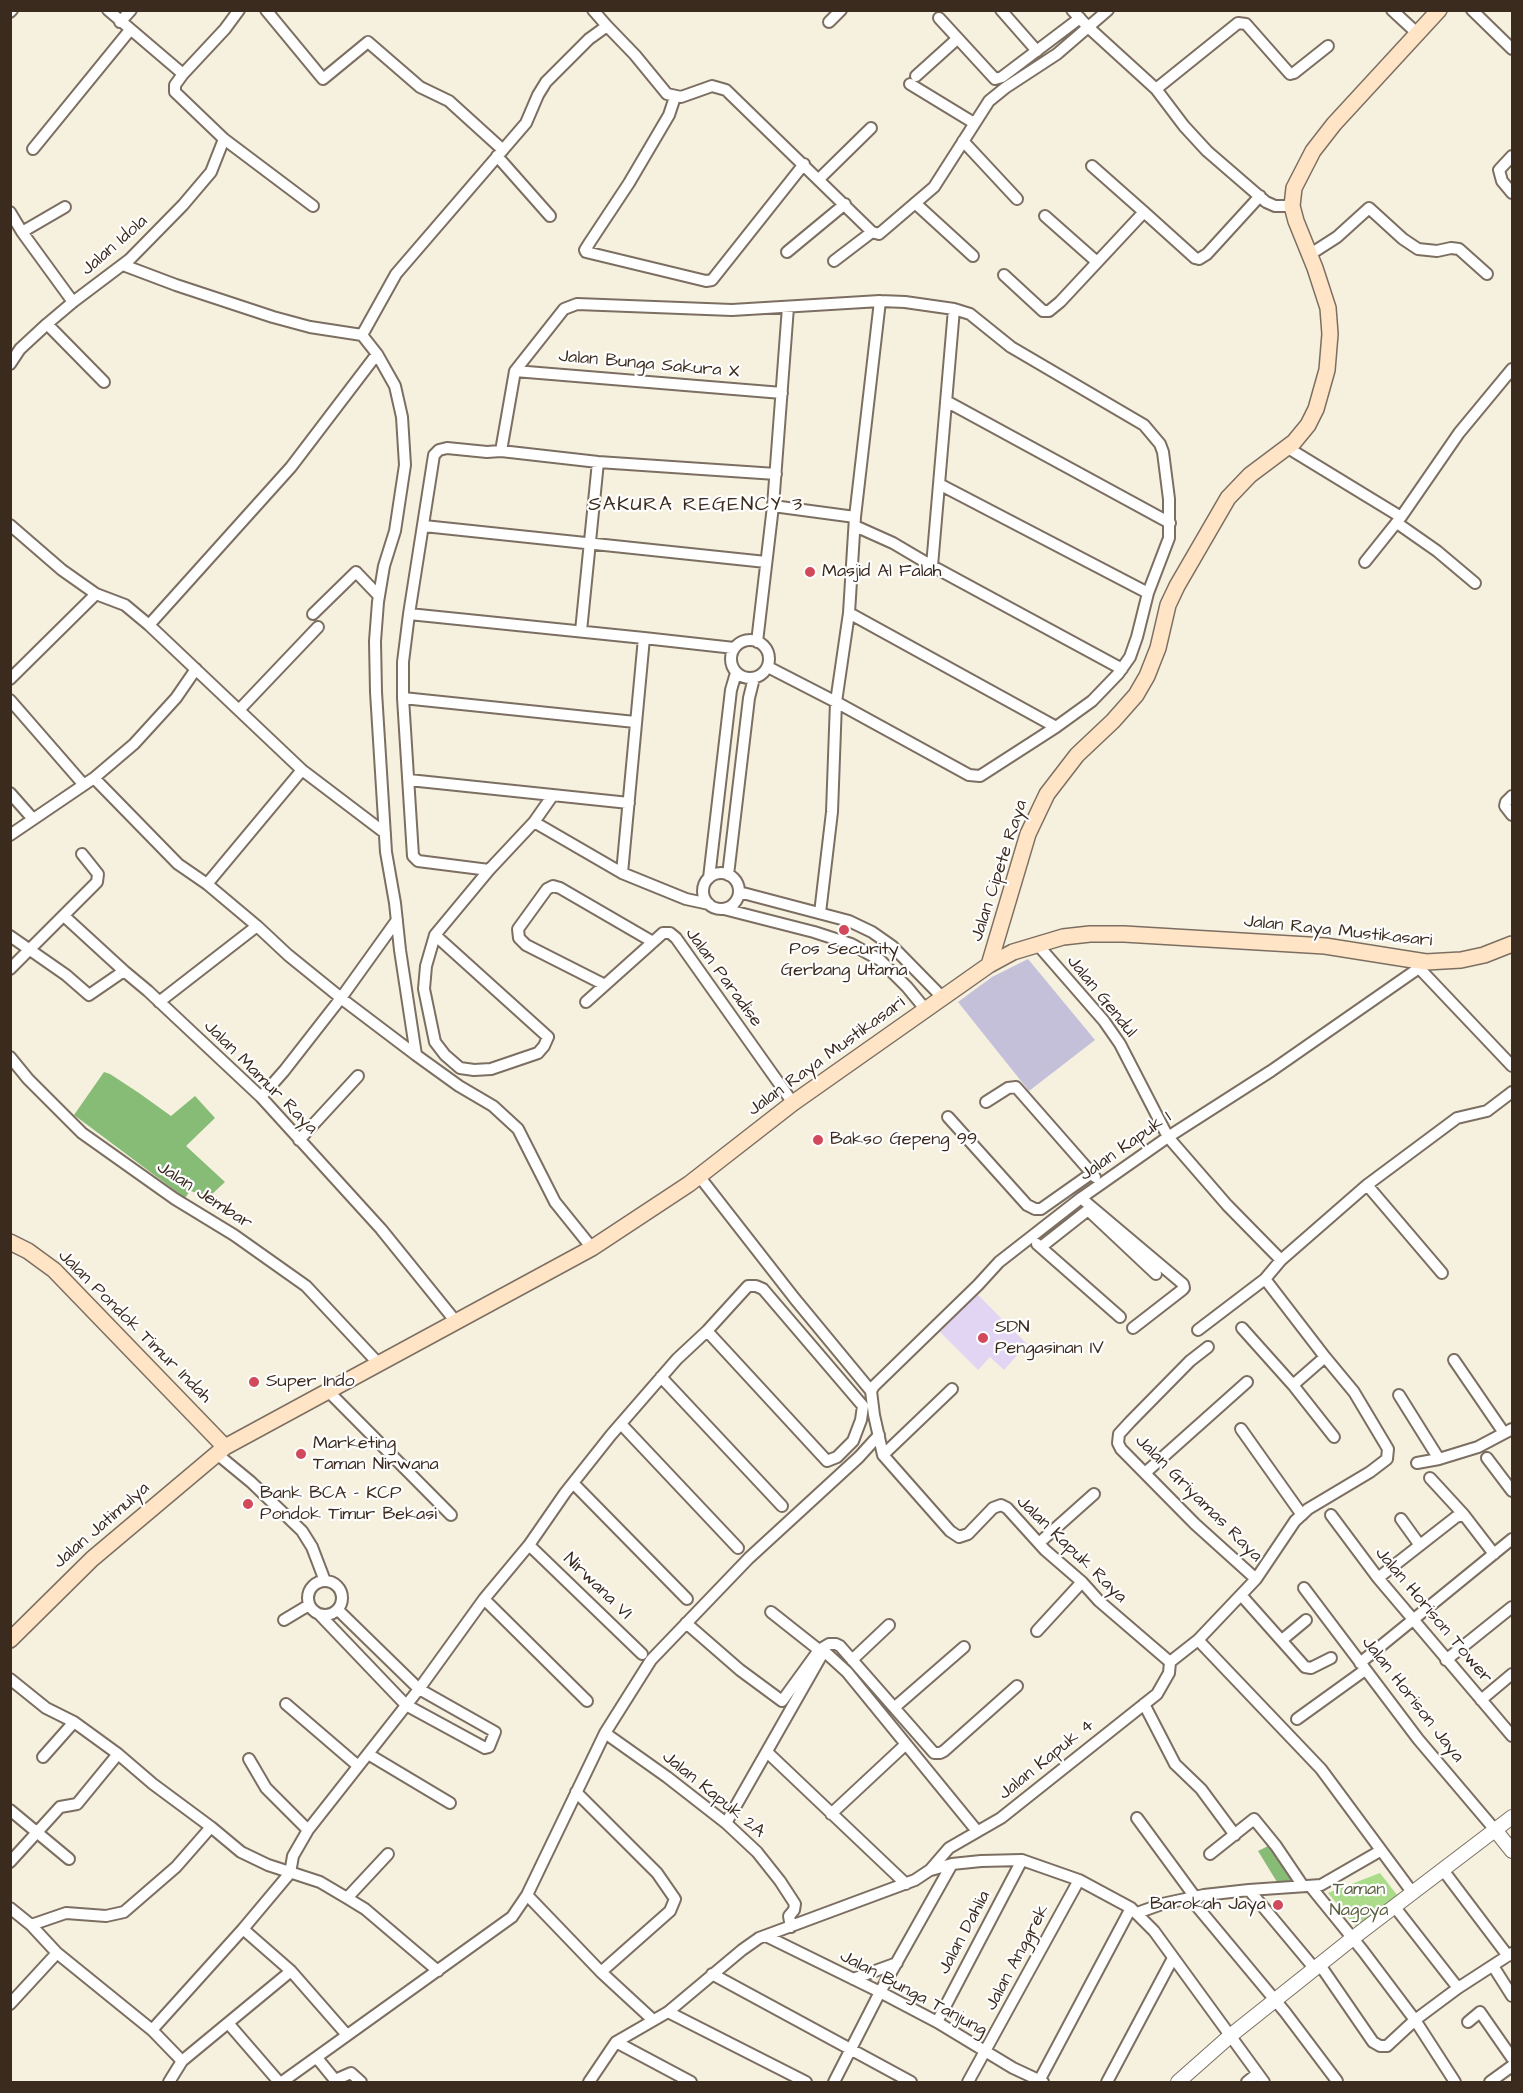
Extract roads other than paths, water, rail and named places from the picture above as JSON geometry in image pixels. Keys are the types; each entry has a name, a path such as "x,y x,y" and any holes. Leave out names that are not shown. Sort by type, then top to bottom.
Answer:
{"main road":[{"name":"Jalan Cipete Raya","path":"989,965 1029,834 1047,794 1077,755 1113,721 1142,685 1154,661 1168,605 1228,498 1250,475 1288,448 1300,436 1316,409 1327,370 1330,334 1328,308 1296,221 1293,206 1294,188 1313,151 1334,124 1439,10"},
{"name":"Jalan Raya Mustikasari","path":"221,1451 592,1248 699,1176 793,1102 989,965 1012,952 1072,936 1124,934 1325,946 1423,965 1484,955 1512,944"},
{"name":"Jalan Pondok Timur Indah","path":"10,1242 28,1251 54,1270 221,1451"},
{"name":"Jalan Jatimulya","path":"12,1634 92,1558 221,1451"}],"street":[{"path":"108,10 183,74"},
{"path":"120,22 131,10"},
{"path":"239,10 225,29 183,74 175,85 175,92 224,139 313,206"},
{"path":"266,10 324,79 368,42 420,87 449,101 500,153 550,216"},
{"path":"593,10 667,94 675,97 689,95 712,86 726,90 872,232 881,233 934,187 974,123 997,94 1057,54 1108,10"},
{"path":"829,22 841,10"},
{"path":"1001,10 1037,51"},
{"path":"1392,10 1418,34"},
{"path":"1472,10 1512,49"},
{"path":"939,18 994,79 1002,77 1037,51 1076,14 1156,89 1184,126 1207,151 1275,206 1293,206"},
{"path":"1156,89 1239,23 1246,24 1290,74 1328,46"},
{"path":"362,335 396,274 526,123 546,81 589,39 607,26"},
{"path":"33,149 130,30"},
{"path":"957,39 913,80 974,123"},
{"path":"675,97 670,112 629,183 585,250 589,254 706,281 712,280 804,164"},
{"path":"819,179 871,128"},
{"name":"Jalan Idola","path":"10,364 20,349 47,324 123,265 183,205 211,172 224,139"},
{"path":"963,141 1017,199"},
{"path":"1512,156 1499,170 1502,181 1512,193"},
{"path":"1092,166 1198,259 1207,254 1260,196"},
{"path":"915,203 974,256"},
{"path":"787,252 845,204"},
{"path":"22,232 65,207"},
{"path":"1309,255 1337,237 1369,208 1403,239 1418,249 1437,251 1460,249 1487,274"},
{"path":"10,212 73,302"},
{"path":"1004,275 1047,312 1060,302 1144,212"},
{"path":"1045,216 1097,262"},
{"path":"834,261 872,232"},
{"path":"123,265 273,317 310,327 362,335 377,354 395,386 399,398 405,465 396,523 384,566 379,596 375,641 376,681 386,852 409,1020 416,1055"},
{"path":"820,913 831,812 836,702 849,613 855,522 880,301"},
{"path":"501,451 514,371 564,309 577,304 732,310 880,301 954,309 970,314 1011,347 1144,425 1154,436 1163,452 1170,499 1170,523 1166,547 1148,593 1130,657 1092,701 980,776 975,777 768,667"},
{"path":"757,642 776,474 788,307"},
{"path":"932,566 954,309"},
{"path":"47,324 104,382"},
{"path":"149,625 284,474 377,354"},
{"path":"1365,562 1399,520 1459,433 1512,369"},
{"name":"Jalan Bunga Sakura X","path":"514,371 782,393"},
{"path":"946,401 1170,523"},
{"path":"1288,448 1399,520 1475,583"},
{"path":"489,870 418,861 413,856 409,780 404,744 403,662 434,455 439,450 501,451 598,462 776,474"},
{"path":"581,631 598,462"},
{"path":"939,484 1148,593"},
{"path":"773,506 855,522 1122,669"},
{"path":"10,525 62,570 95,594 125,605 302,770 385,833"},
{"path":"424,526 766,562"},
{"path":"313,614 356,572 379,596"},
{"path":"10,679 95,594"},
{"path":"849,613 1056,727"},
{"path":"409,614 734,648"},
{"path":"239,710 318,627"},
{"path":"622,873 644,638"},
{"path":"742,641 757,642 768,652 768,667 754,678 742,677 736,673 730,659 734,648 742,641"},
{"path":"10,835 94,778 134,744 176,698 196,669"},
{"path":"709,904 703,895 703,888 709,878 731,690 736,673"},
{"path":"728,875 749,698 754,678"},
{"path":"403,698 635,722"},
{"path":"10,700 84,785"},
{"path":"207,885 302,770"},
{"path":"94,778 178,864 257,926 288,956 416,1055 459,1086 493,1106 518,1129 555,1202 592,1248"},
{"path":"409,780 629,803"},
{"path":"10,793 33,819"},
{"path":"435,935 548,1037 538,1053 491,1069 460,1068 435,1042 424,989 426,966 435,935 489,870 534,822 554,795"},
{"path":"1512,796 1505,806 1512,815"},
{"path":"534,822 622,873 686,899 709,904 717,909 814,932 851,944 880,960 926,1010"},
{"path":"10,969 98,880 98,874 82,854"},
{"path":"709,878 717,874 728,875 736,882 738,892 736,902 724,909"},
{"path":"586,1002 605,985 652,942 560,888 553,886 547,889 518,929 519,938 526,945 605,985"},
{"path":"738,892 820,913 872,932 892,946 944,998"},
{"name":"Jalan Mamur Raya","path":"64,916 261,1097 381,1229 457,1323"},
{"path":"261,1097 341,998 397,920"},
{"path":"851,944 857,925"},
{"path":"159,1002 257,926"},
{"name":"Jalan Paradise","path":"652,942 663,933 670,933 676,938 793,1102"},
{"path":"10,936 89,995 123,971"},
{"name":"Jalan Gendul","path":"1037,944 1104,1021 1120,1044 1168,1137 1227,1205 1281,1260"},
{"path":"1423,965 1512,1066"},
{"name":"Jalan Kapuk 1","path":"871,1391 999,1262 1081,1198 1168,1137 1271,1071 1423,965"},
{"path":"907,987 921,974"},
{"name":"Jalan Jembar","path":"10,1058 82,1133 175,1199 234,1235 306,1286 379,1364"},
{"path":"299,1140 357,1076"},
{"path":"986,1102 1008,1088 1016,1087 1101,1184"},
{"path":"1198,1330 1266,1279 1281,1260 1367,1185 1457,1118 1487,1111 1512,1092"},
{"path":"948,1117 1027,1205 1035,1209 1041,1209 1092,1173"},
{"path":"699,1176 795,1299 871,1391 883,1455"},
{"path":"1367,1185 1442,1273"},
{"path":"1081,1198 1183,1284 1182,1290 1133,1328"},
{"path":"1041,1247 1088,1210 1156,1274"},
{"path":"1030,1238 1120,1317"},
{"path":"1170,1662 1198,1640 1256,1579 1286,1534 1302,1515 1341,1488 1370,1472 1386,1459 1388,1449 1354,1392 1266,1279"},
{"path":"152,2030 243,1929 290,1872 293,1856 308,1830 419,1689 484,1599 530,1545 573,1484 621,1424 677,1359 707,1331 748,1286 763,1289 863,1406 861,1420 853,1441 837,1456 827,1461 707,1331"},
{"path":"1242,1328 1293,1385 1334,1437"},
{"name":"Jalan Griyamas Raya","path":"1208,1347 1190,1361 1130,1422 1119,1434 1118,1443 1195,1524 1256,1579"},
{"path":"1293,1385 1325,1357"},
{"path":"1417,1463 1478,1447 1508,1431 1454,1360"},
{"path":"661,1377 782,1506"},
{"path":"1145,1473 1247,1382"},
{"path":"883,1455 952,1389"},
{"path":"328,1392 451,1515"},
{"path":"1399,1395 1439,1459"},
{"path":"621,1424 738,1548"},
{"path":"1241,1428 1302,1515"},
{"path":"228,2023 281,2082 512,1917 527,1895 605,1733 651,1660 749,1558 859,1457 879,1435"},
{"path":"221,1451 302,1531 312,1547 325,1581"},
{"name":"Jalan Kapuk Raya","path":"883,1455 950,1531 959,1537 968,1534 993,1508 1001,1505 1006,1508 1099,1601 1170,1662"},
{"path":"1487,1458 1512,1491"},
{"path":"1430,1478 1464,1515 1494,1554"},
{"path":"573,1484 687,1599"},
{"path":"1039,1543 1094,1494"},
{"name":"Jalan Horison Tower","path":"1331,1515 1378,1578 1512,1736"},
{"path":"1378,1578 1419,1544 1456,1517 1464,1515"},
{"path":"1401,1519 1419,1544"},
{"path":"1297,1719 1363,1667 1413,1619 1512,1539"},
{"name":"Nirwana VI","path":"530,1545 642,1654"},
{"path":"320,1615 330,1615 338,1610 343,1602 340,1589 334,1583 325,1581 311,1588 308,1597 309,1605 406,1705 486,1748 489,1747 495,1732 419,1689 338,1610"},
{"path":"1037,1631 1082,1582"},
{"name":"Jalan Horison Jaya","path":"1304,1588 1418,1739 1496,1831"},
{"path":"1240,1595 1308,1669 1331,1658"},
{"path":"484,1599 587,1701"},
{"path":"284,1620 309,1605"},
{"path":"1446,1660 1512,1607"},
{"path":"771,1612 819,1650"},
{"path":"1282,1641 1306,1620"},
{"path":"686,1623 740,1670 782,1701 819,1650 829,1644 836,1644 895,1707 931,1751 940,1754 1017,1686"},
{"path":"852,1660 889,1625"},
{"path":"1198,1640 1321,1769 1412,1892"},
{"path":"895,1707 964,1647"},
{"path":"726,1823 824,1651 847,1672 977,1831"},
{"name":"Jalan Kapuk 4","path":"930,1870 950,1848 1001,1818 1157,1694 1169,1673 1170,1662"},
{"path":"1481,1700 1512,1674"},
{"path":"10,1679 46,1708 74,1722 118,1754 241,1852 320,1882 347,1898 365,1909 438,1971"},
{"path":"286,1704 357,1766"},
{"path":"1144,1704 1175,1764 1201,1789 1235,1836"},
{"path":"43,1757 74,1722"},
{"name":"Jalan Kapuk 2A","path":"605,1733 726,1823 757,1852 795,1904 789,1916 790,1927"},
{"path":"831,1814 905,1745"},
{"path":"767,1752 906,1884"},
{"path":"10,1862 60,1807 77,1804 118,1754"},
{"path":"368,1754 450,1803"},
{"path":"249,1759 266,1788 308,1830"},
{"path":"576,1792 657,1874 675,1899 670,1911 601,1972"},
{"path":"10,1810 69,1859"},
{"path":"1178,2082 1230,2036 1353,1938 1512,1817"},
{"path":"1137,1818 1192,1898 1337,2081"},
{"path":"1210,1854 1254,1819 1307,1887 1353,1938 1415,2020 1455,2082"},
{"path":"32,1925 66,1913 106,1916 124,1912 176,1867 211,1827"},
{"path":"1496,1831 1512,1851"},
{"path":"1041,2081 1134,1910 1192,1898 1249,1890 1322,1885 1380,1851"},
{"path":"347,1898 388,1854"},
{"path":"589,2082 616,2042 668,2012 759,1938 906,1884 930,1870 952,1864 1022,1860 1079,1880 1134,1910 1154,1931 1261,2078 1247,2082"},
{"name":"Jalan Dahlia","path":"936,2022 1022,1860"},
{"path":"834,2082 880,1992 952,1864"},
{"path":"1249,1890 1317,1967 1373,2042 1380,2046 1387,2046 1415,2020 1458,1988 1510,1955 1443,1870"},
{"name":"Jalan Anggrek","path":"968,2082 1079,1880"},
{"path":"527,1895 601,1972 653,2020"},
{"path":"1394,1906 1458,1988"},
{"path":"10,1908 32,1925 57,1953 152,2030 182,2061"},
{"path":"243,1929 291,1971 347,2035"},
{"name":"Jalan Bunga Tanjung","path":"766,1936 880,1992 1013,2068 1041,2081"},
{"path":"10,2004 57,1953"},
{"path":"1107,2082 1173,1959"},
{"path":"853,1979 897,1963"},
{"path":"1493,1966 1512,1996"},
{"path":"169,2082 182,2061 291,1971"},
{"path":"712,1974 908,2082"},
{"path":"668,2012 806,2082"},
{"path":"1468,2022 1480,2012 1512,2058"},
{"path":"616,2042 691,2082"},
{"path":"317,2058 335,2080 351,2073 361,2082"},
{"path":"1490,2082 1512,2066"}],"place":[{"name":"Masjid Al Falah","path":"810,572"},
{"name":"Pos Security Gerbang Utama","path":"844,930"},
{"name":"Bakso Gepeng 99","path":"818,1140"},
{"name":"SDN Pengasinan IV","path":"983,1338"},
{"name":"Super Indo","path":"254,1382"},
{"name":"Marketing Taman Nirwana","path":"301,1454"},
{"name":"Bank BCA - KCP Pondok Timur Bekasi","path":"248,1504"},
{"name":"Barokah Jaya","path":"1278,1905"}],"district":[{"name":"SAKURA REGENCY 3","path":"696,506"}],"park label":[{"name":"Taman Nagoya","path":"1359,1900"}]}
